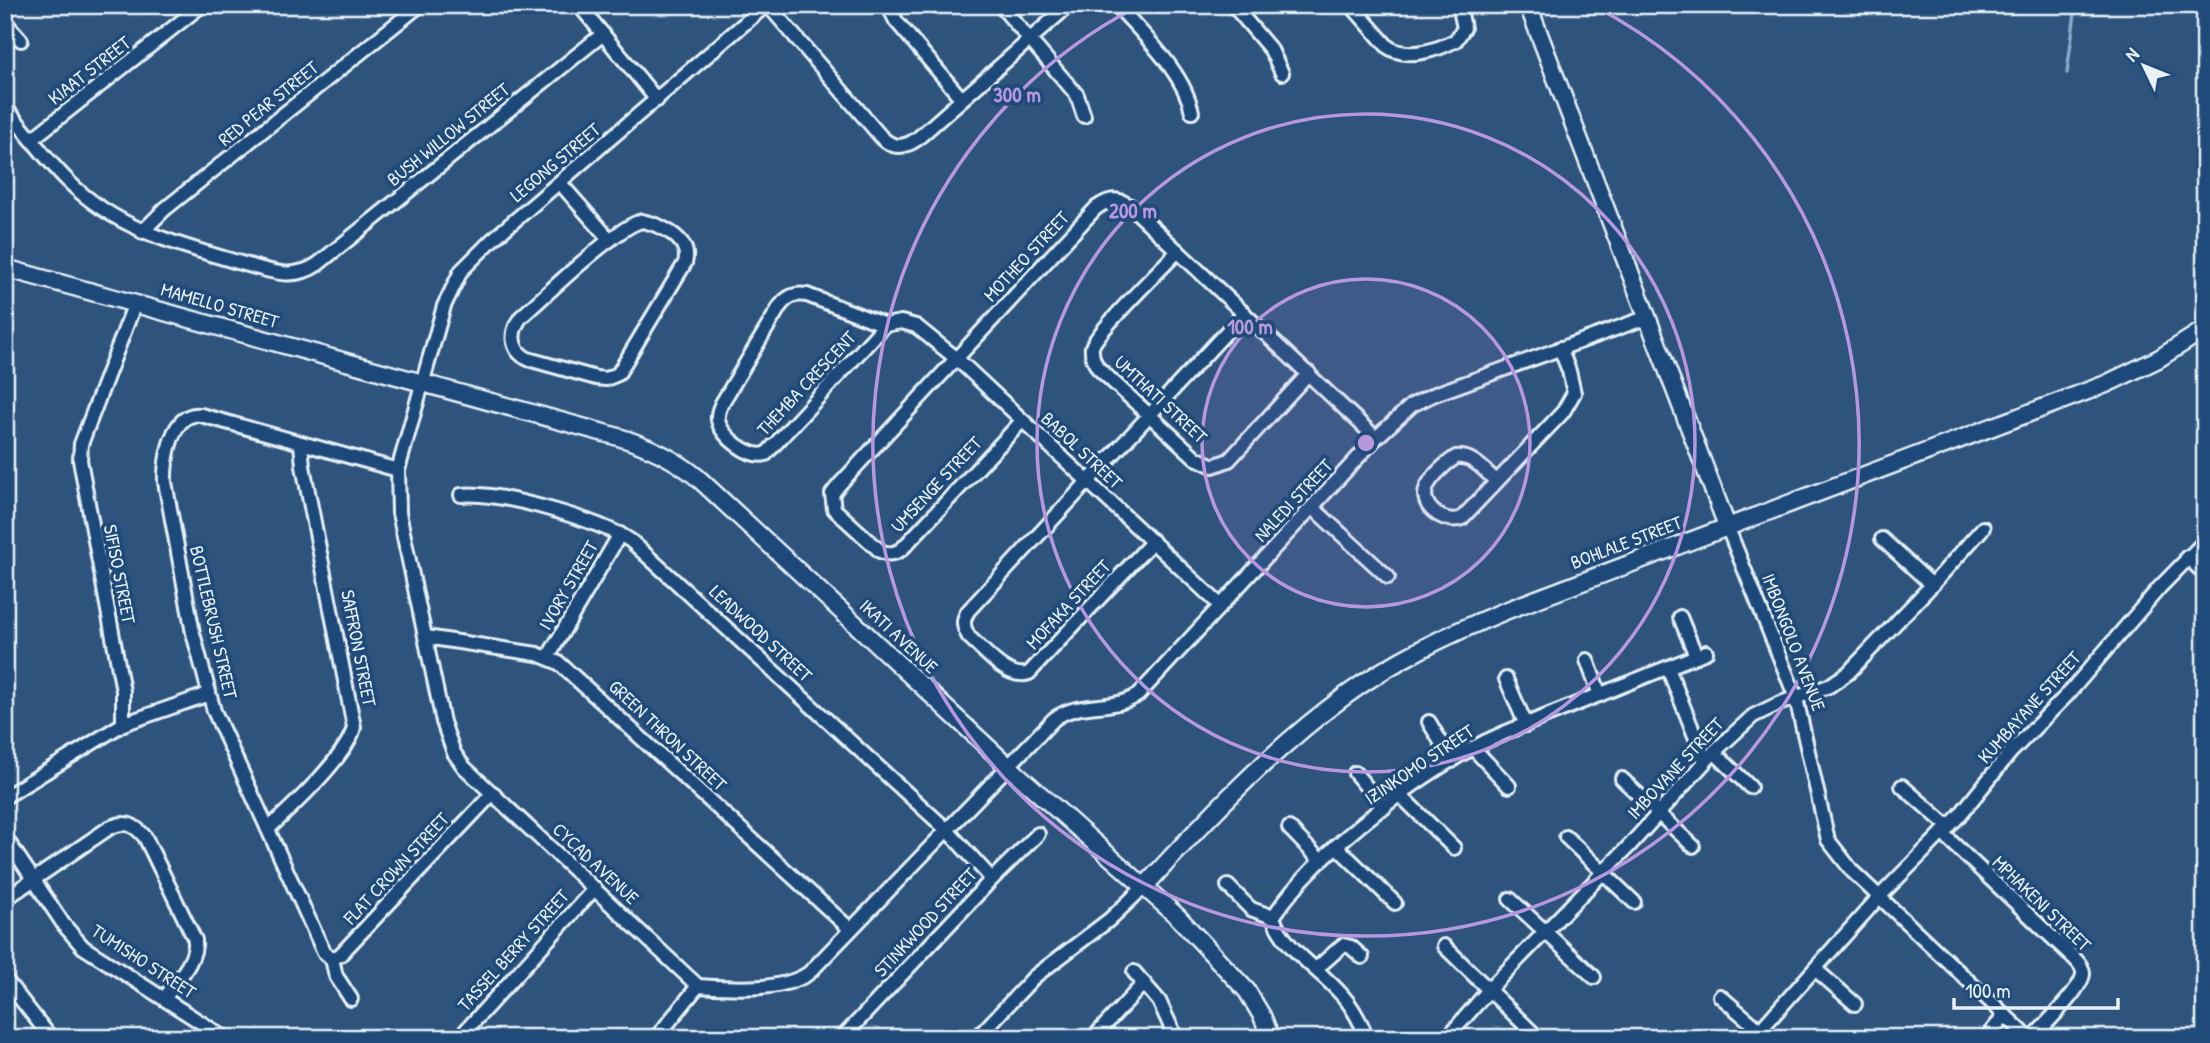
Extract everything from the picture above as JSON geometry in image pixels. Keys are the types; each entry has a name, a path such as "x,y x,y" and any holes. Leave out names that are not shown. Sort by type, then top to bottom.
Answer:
{"street":[{"name":"KIAAT STREET","path":"32,139 202,5"},
{"name":"RED PEAR STREET","path":"142,232 165,209 420,5"},
{"path":"579,5 657,100"},
{"path":"767,5 882,138 892,145 902,147 1069,5"},
{"name":"LEGONG STREET","path":"422,384 444,306 461,271 492,240 767,5"},
{"path":"888,5 896,21 961,98"},
{"path":"1000,5 1077,95 1084,116"},
{"path":"1117,5 1181,81 1192,112"},
{"path":"1233,5 1271,50 1282,73"},
{"path":"1351,5 1388,47 1407,54 1456,40 1464,28 1459,5"},
{"path":"1528,5 1648,317"},
{"path":"5,22 21,40"},
{"name":"BUSH WILLOW STREET","path":"142,232 180,246 280,274 303,273 603,34"},
{"path":"5,107 69,183 96,204 142,232"},
{"path":"560,183 610,240"},
{"name":"MOTHEO STREET","path":"957,359 1104,202 1116,199 1123,201 1178,251 1376,438"},
{"path":"642,221 677,237 686,248 687,255 623,367 613,378 606,379 523,356 515,348 513,340 517,323 610,240 628,226 642,221"},
{"name":"UMTHATI STREET","path":"1178,251 1103,330 1093,345 1094,362 1098,368 1150,417 1196,458 1213,466 1221,464 1229,460 1308,373"},
{"name":"MAMELLO STREET","path":"5,268 422,384"},
{"name":"THEMBA CRESCENT","path":"886,325 766,454 749,454 720,426 718,413 725,398 780,306 789,297 807,295 886,325 901,322 916,326"},
{"name":"SIFISO STREET","path":"123,724 124,705 120,676 80,460 82,444 135,303"},
{"path":"1088,482 1244,313"},
{"name":"NALEDI STREET","path":"1008,766 1063,712 1073,708 1120,703 1138,695 1406,409 1422,399 1648,317"},
{"name":"IMBONGOLO AVENUE","path":"1648,317 1796,698 1828,840 1841,859 2031,1038"},
{"name":"BOHLALE STREET","path":"2185,340 2205,318"},
{"name":"BABOL STREET","path":"916,326 957,359 1220,605"},
{"name":"BOHLALE STREET","path":"1144,887 1224,800 1305,727 1385,670 1443,638 1493,615 2106,384 2158,359 2205,328"},
{"path":"1496,481 1467,457 1456,457 1430,482 1426,500 1444,519 1456,521 1468,513 1570,402 1574,393 1573,383 1560,348"},
{"name":"UMSENGE STREET","path":"957,359 832,494 831,502 840,517 880,551 888,555 895,553 902,549 1022,421"},
{"name":"CYCAD AVENUE","path":"422,384 398,470 397,486 400,513 441,713 450,744 464,767 698,986"},
{"name":"IKATI AVENUE","path":"422,384 622,438 654,449 676,461 698,478 1008,766 1178,917 1247,991 1271,1038"},
{"name":"BOTTLEBRUSH STREET","path":"301,444 192,414 182,419 176,429 166,460 165,482 193,633 209,694 230,749 335,976 351,999"},
{"path":"301,444 398,470"},
{"name":"SAFFRON STREET","path":"268,829 340,753 352,736 354,727 301,444"},
{"name":"MOFAKA STREET","path":"1088,482 968,611 963,623 969,637 1009,671 1023,675 1029,673 1153,541"},
{"name":"LEADWOOD STREET","path":"461,495 482,494 504,498 599,524 620,534 642,550 946,829 992,879"},
{"path":"1313,508 1388,577"},
{"name":"IMBOVANE STREET","path":"1447,1038 1488,990 1659,813 1709,757 1754,716 1778,704 1829,686 1848,673 1983,528"},
{"name":"IVORY STREET","path":"548,657 620,534"},
{"path":"1882,539 1932,585"},
{"name":"KUMBAYANE STREET","path":"1760,1035 1815,969 1946,830 2010,753 2068,694 2187,557 2205,541"},
{"path":"2187,557 2205,574"},
{"name":"IZINKOMO STREET","path":"1272,917 1336,846 1384,808 1473,748 1701,654 1680,617"},
{"name":"GREEN THRON STREET","path":"426,637 548,657 570,671 850,929"},
{"path":"1587,660 1600,695"},
{"path":"1668,668 1709,757 1750,787"},
{"path":"1506,679 1526,725"},
{"path":"5,797 123,724 209,694"},
{"path":"1429,722 1452,761"},
{"path":"1473,748 1509,786"},
{"path":"656,1038 698,986 777,985 800,979 818,964 1008,766"},
{"path":"1355,773 1384,808"},
{"path":"1622,779 1693,846"},
{"path":"1902,786 1946,830"},
{"name":"FLAT CROWN STREET","path":"328,956 340,955 493,793"},
{"path":"1401,796 1454,848"},
{"path":"5,899 117,824 128,823 140,831 182,909 195,940 192,957 165,998"},
{"path":"1289,828 1321,861"},
{"name":"MPHAKENI STREET","path":"1946,830 2082,968 2079,985 2031,1038"},
{"name":"STINKWOOD STREET","path":"842,1038 1038,834"},
{"name":"TUMISHO STREET","path":"5,837 64,925 83,947 225,1038"},
{"path":"1566,837 1633,902"},
{"path":"1336,846 1395,903"},
{"path":"1228,886 1251,909 1272,917 1282,937 1343,996 1355,1012 1367,1038"},
{"path":"977,1038 1034,977 1109,919 1144,887"},
{"name":"TASSEL BERRY STREET","path":"458,1038 595,888"},
{"path":"1510,899 1594,977"},
{"path":"1316,969 1343,945 1351,947 1362,957"},
{"path":"1444,946 1535,1035"},
{"path":"1815,969 1855,1004"},
{"path":"1134,972 1166,1012 1177,1038"},
{"path":"5,979 51,1038"},
{"path":"1093,1038 1144,983"},
{"path":"1720,996 1760,1035"},
{"path":"1986,1038 2005,1015"}],"waterway":[{"path":"2067,73 2076,5"}]}
